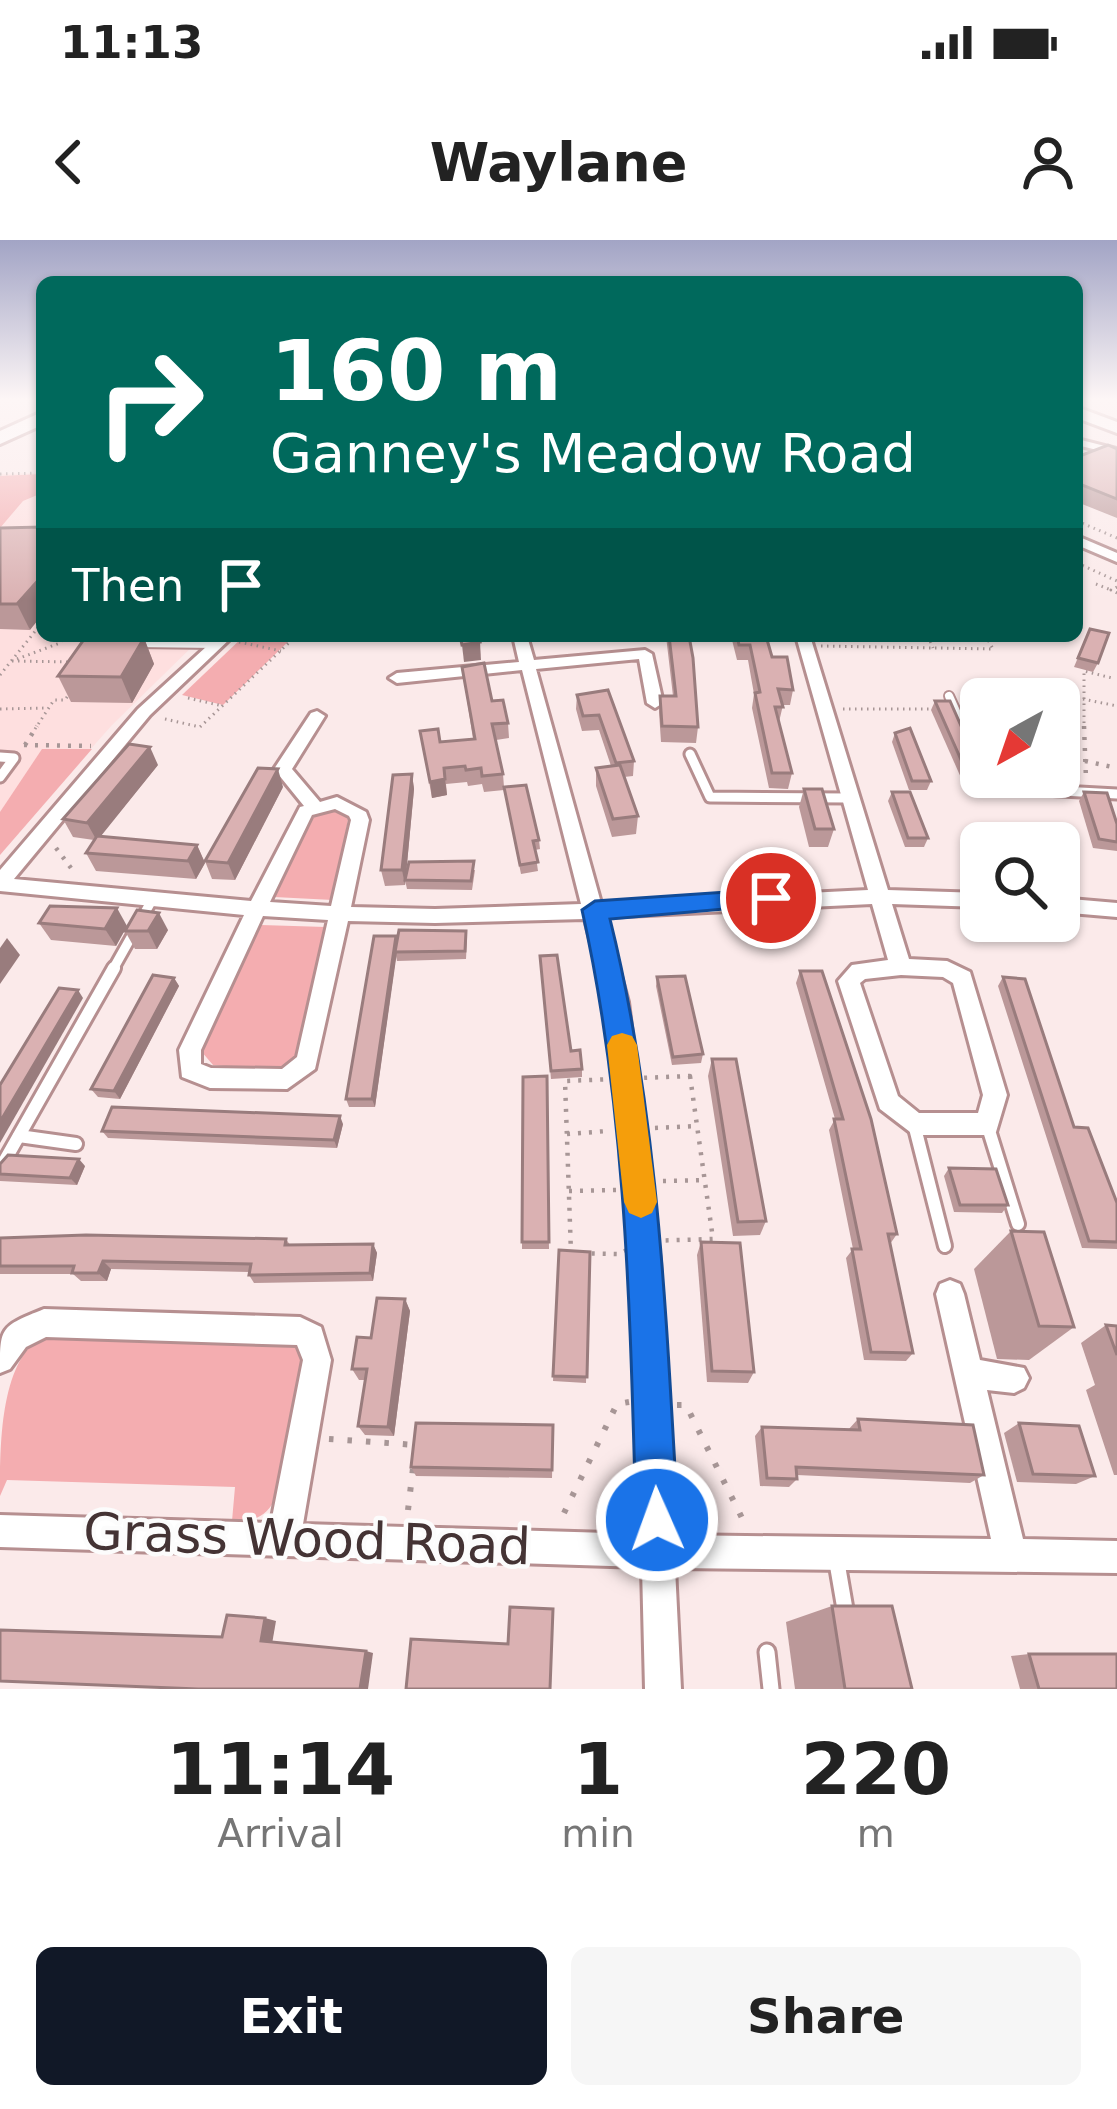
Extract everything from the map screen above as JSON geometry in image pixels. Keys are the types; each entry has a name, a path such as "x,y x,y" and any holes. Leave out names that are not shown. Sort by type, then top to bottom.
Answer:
{"street":[{"path":"1083,543 1117,558"},
{"path":"0,883 142,714 220,642"},
{"path":"522,642 616,1002 639,1185 663,1689"},
{"path":"805,642 902,967"},
{"path":"397,678 645,654 655,703"},
{"path":"315,807 284,769 317,716"},
{"path":"347,806 360,820 308,1062 287,1079 210,1078 190,1070 188,1061 256,910 296,826 315,807 347,806"},
{"path":"0,883 256,910 437,916 725,899 958,899"},
{"path":"1080,907 1117,910"},
{"path":"947,969 962,978 995,1095 987,1124 914,1124 888,1102 849,981 859,970 947,969"},
{"path":"950,1294 1011,1556"},
{"path":"0,1359 16,1336 44,1323 299,1331 311,1337 317,1360 285,1537"},
{"path":"968,1373 1014,1378"},
{"name":"Grass Wood Road","path":"0,1531 658,1551 1117,1557"}],"lane":[{"path":"112,643 149,642"},
{"path":"950,696 960,718"},
{"path":"690,754 710,797 848,797"},
{"path":"0,758 14,758 0,777"},
{"path":"1080,791 1117,794"},
{"path":"0,1169 152,900"},
{"path":"914,1124 945,1246"},
{"path":"987,1124 1018,1224"},
{"path":"19,1136 76,1144"},
{"path":"836,1553 851,1643"},
{"path":"767,1652 770,1689"}],"path":[{"path":"0,474 36,473"},
{"path":"1083,524 1117,538"},
{"path":"1083,567 1115,588"},
{"path":"1096,584 1115,588"},
{"path":"0,675 36,632"},
{"path":"12,661 61,642"},
{"path":"233,642 280,651"},
{"path":"142,714 200,727 290,642"},
{"path":"814,642 993,650 989,642"},
{"path":"860,642 862,647"},
{"path":"930,642 933,648"},
{"path":"12,661 81,662"},
{"path":"1086,791 1084,670 1112,678"},
{"path":"25,745 55,700 65,700 76,682"},
{"path":"164,693 223,706"},
{"path":"1083,699 1117,706"},
{"path":"0,709 49,708"},
{"path":"838,709 956,709"},
{"path":"12,745 115,746"},
{"path":"1085,761 1117,768"},
{"path":"34,842 51,843 61,853 80,880 73,891"},
{"path":"958,899 960,905"},
{"path":"569,1191 705,1180"},
{"path":"563,1513 616,1403 652,1403 686,1405 743,1520"},
{"path":"303,1438 416,1442 408,1510"}],"shaded area":[{"path":"36,473 36,642 197,642 112,725 0,851 0,474"},
{"path":"36,474 36,496 23,501 0,528 0,476"},
{"path":"238,642 288,642 223,705 182,695"},
{"path":"42,749 92,749 0,855 0,812"},
{"path":"336,808 348,820 333,900 274,897 313,815"},
{"path":"261,925 326,927 300,1051 272,1069 213,1065 201,1051"},
{"path":"41,1337 293,1343 301,1352 301,1368 277,1496 269,1509 259,1517 232,1521 235,1487 7,1480 0,1496 2,1430 10,1386 27,1349"}],"building":[{"path":"1083,466 1117,466 1117,499 1083,485"},
{"path":"36,527 36,583 17,604 0,604 0,528"},
{"path":"1090,629 1109,633 1098,663 1078,658"},
{"path":"82,642 142,642 121,677 58,676"},
{"path":"670,642 690,642 698,727 662,726 660,696 676,696"},
{"path":"768,642 772,657 787,657 793,690 778,689 783,707 775,707 792,773 772,773 750,645 739,645"},
{"path":"484,663 492,701 503,700 508,723 492,724 503,774 482,776 481,768 466,770 465,766 444,768 445,779 430,782 420,731 438,729 440,742 475,739 462,667"},
{"path":"608,690 634,761 616,763 599,715 583,716 577,695"},
{"path":"935,701 950,701 960,724 960,757"},
{"path":"910,728 931,781 912,781 895,733"},
{"path":"129,744 150,747 87,823 63,819"},
{"path":"620,765 638,816 613,819 596,768"},
{"path":"258,768 278,769 228,863 205,861"},
{"path":"412,774 402,870 381,870 393,775"},
{"path":"526,785 539,840 533,841 538,862 520,865 504,787"},
{"path":"804,789 822,789 834,829 815,829"},
{"path":"892,792 910,792 928,838 908,838"},
{"path":"1084,792 1107,793 1117,842 1099,839"},
{"path":"97,836 197,845 188,861 86,853"},
{"path":"474,861 471,881 405,880 409,862"},
{"path":"50,906 117,908 105,929 39,923"},
{"path":"137,910 159,913 148,931 125,931"},
{"path":"399,930 466,931 465,951 395,952"},
{"path":"374,936 396,936 372,1099 346,1099"},
{"path":"557,955 571,1051 580,1050 582,1069 551,1071 540,956"},
{"path":"800,971 822,971 871,1119 897,1234 888,1234 913,1353 871,1352 852,1249 861,1249 834,1119 843,1119"},
{"path":"153,975 174,978 114,1091 91,1089"},
{"path":"685,976 703,1054 673,1057 657,977"},
{"path":"1003,977 1025,979 1074,1127 1088,1128 1117,1203 1117,1242 1089,1241"},
{"path":"59,988 78,990 0,1122 0,1085"},
{"path":"712,1059 736,1059 766,1221 738,1222"},
{"path":"547,1076 549,1242 522,1242 523,1077"},
{"path":"112,1107 340,1116 334,1140 102,1131"},
{"path":"8,1155 79,1159 70,1178 0,1174 0,1164"},
{"path":"949,1168 996,1169 1008,1205 960,1205"},
{"path":"1011,1231 1044,1232 1074,1327 1039,1326"},
{"path":"0,1238 286,1239 285,1245 373,1244 370,1273 249,1275 251,1264 103,1261 98,1273 72,1273 74,1266 0,1266"},
{"path":"701,1242 740,1243 754,1372 712,1371"},
{"path":"559,1250 590,1252 587,1377 553,1376"},
{"path":"377,1298 405,1299 388,1427 358,1426 367,1369 352,1369 357,1337 371,1338"},
{"path":"1106,1325 1117,1326 1117,1355"},
{"path":"858,1419 973,1425 984,1475 796,1467 797,1479 767,1478 762,1427 860,1430"},
{"path":"416,1423 553,1425 552,1470 411,1467"},
{"path":"1019,1423 1079,1426 1095,1476 1033,1474"},
{"path":"832,1606 892,1606 912,1689 845,1689"},
{"path":"510,1607 553,1609 550,1689 406,1689 411,1639 508,1644"},
{"path":"227,1615 265,1618 261,1641 366,1651 360,1689 0,1681 0,1630 222,1637"},
{"path":"1029,1654 1117,1654 1117,1689 1039,1689"}],"slow traffic":[{"path":"622,1045 641,1202"}],"route":[{"path":"657,1520 645,1241 616,1002 595,910 771,898"}]}
